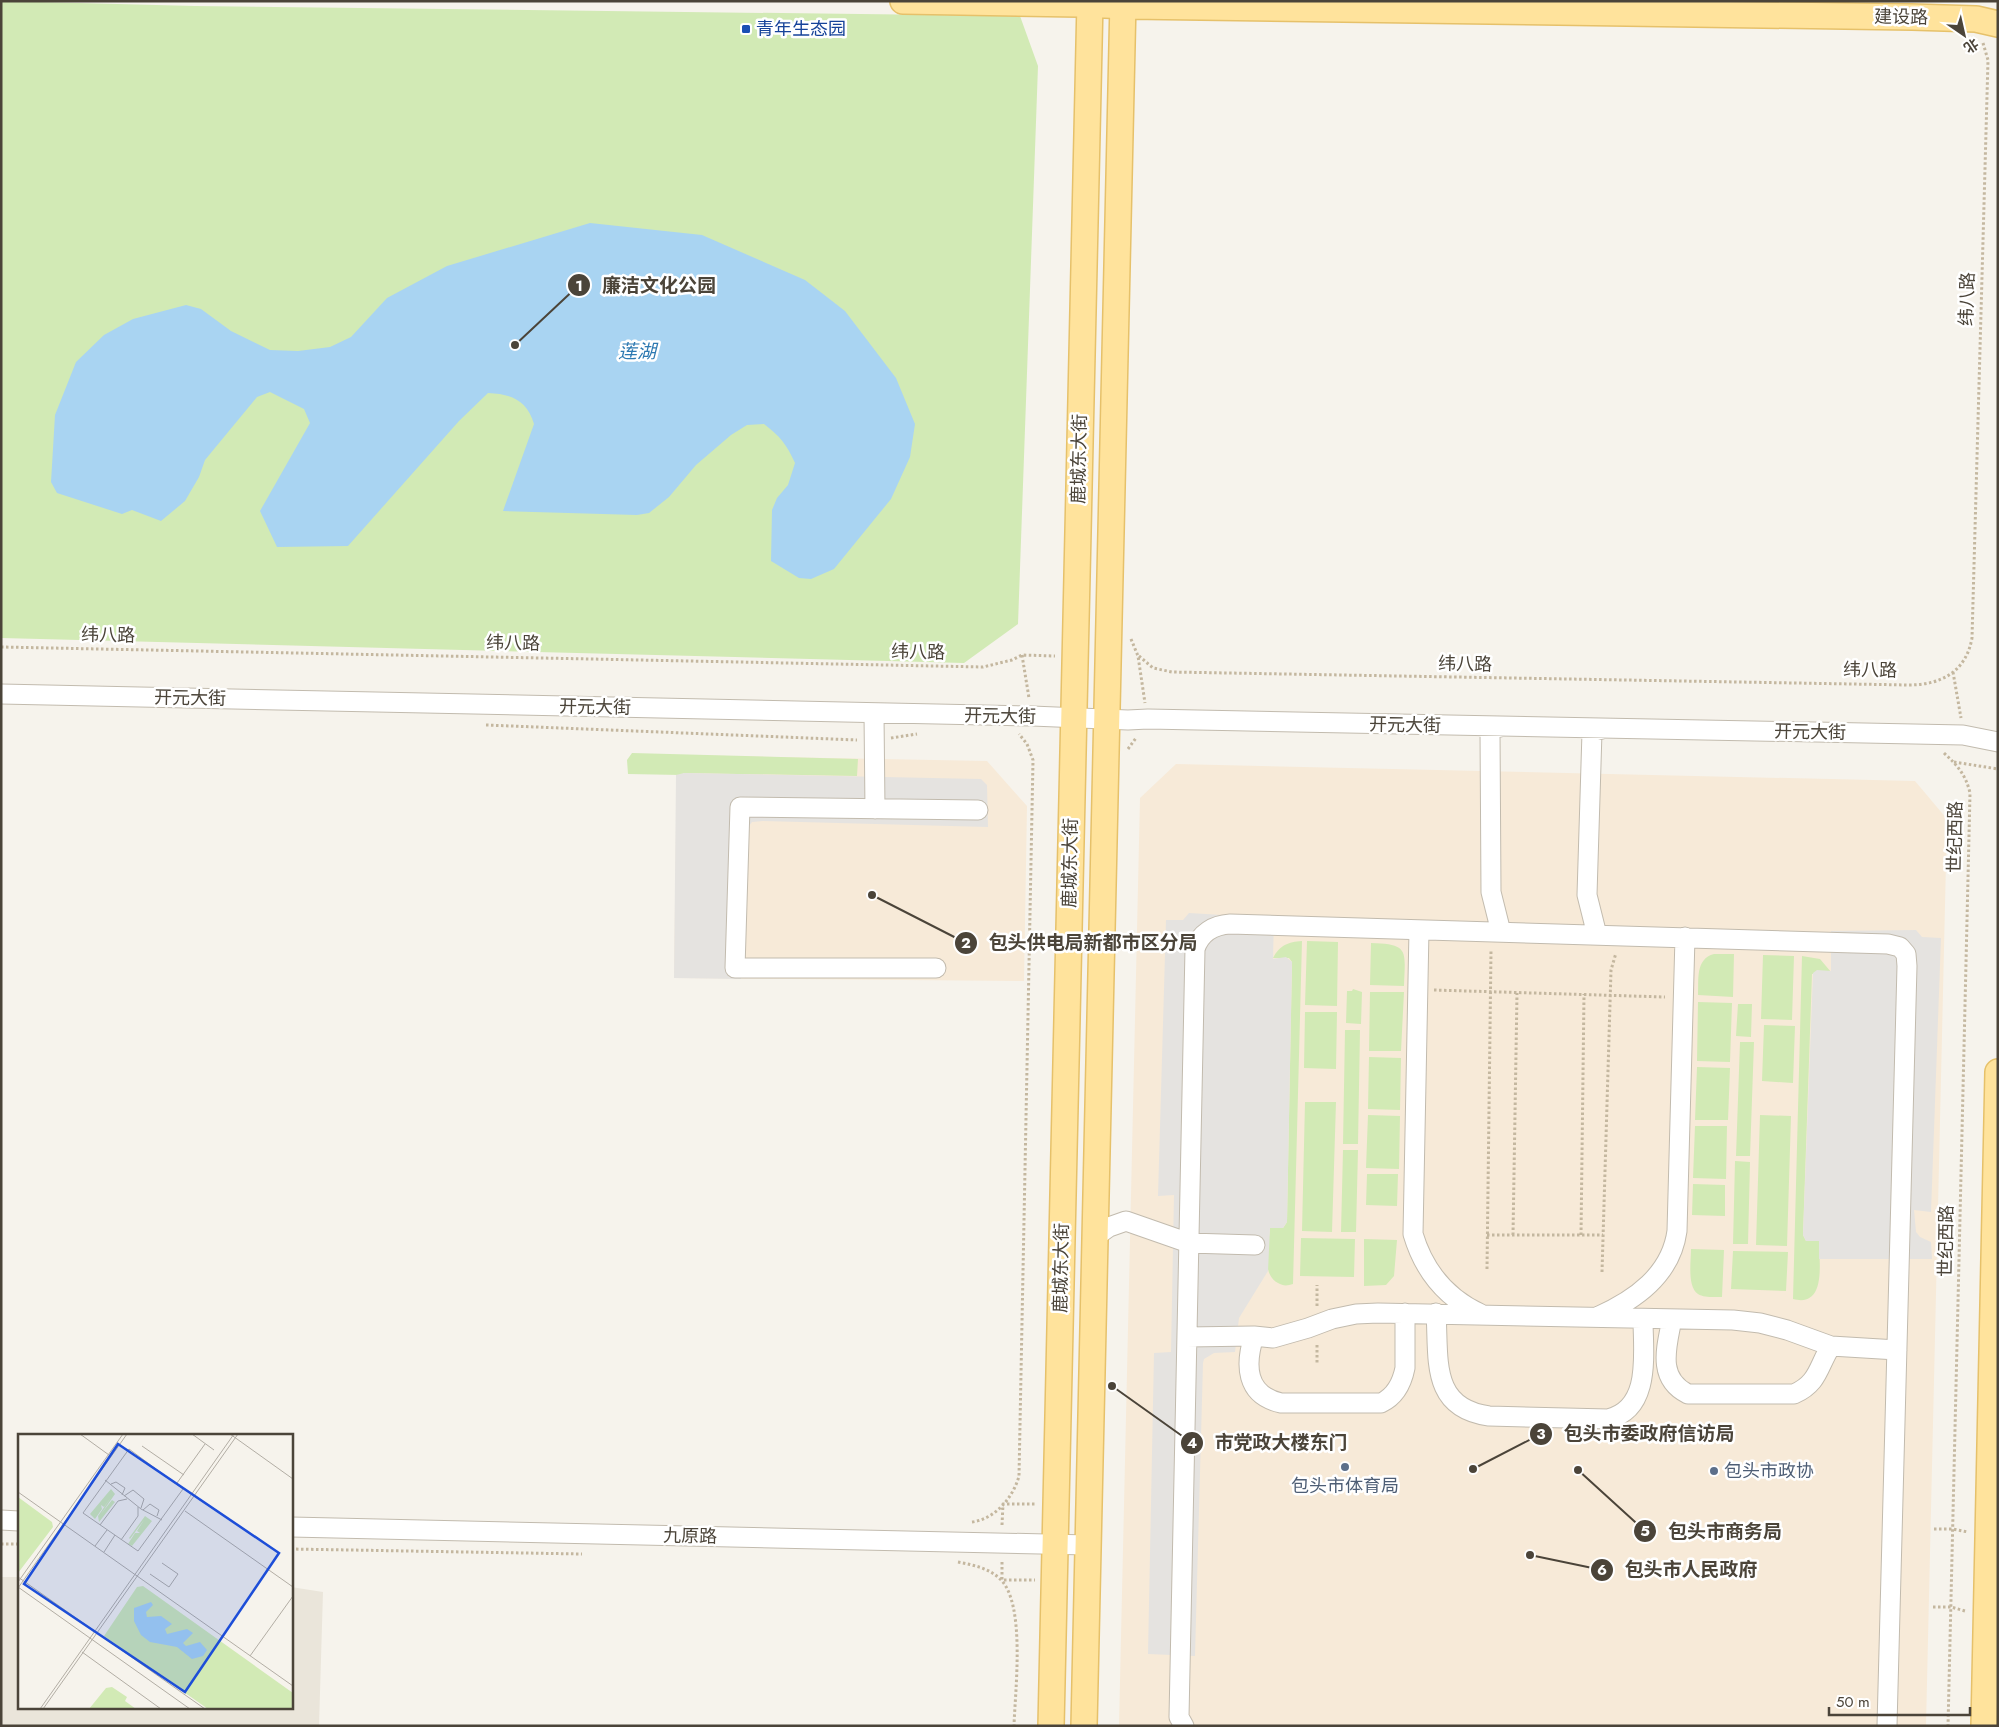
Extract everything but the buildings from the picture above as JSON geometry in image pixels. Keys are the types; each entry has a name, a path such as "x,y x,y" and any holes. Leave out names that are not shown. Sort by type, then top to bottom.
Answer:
{"main road":[{"name":"建设路","path":"903,1 1912,17 1976,19 1989,30"},
{"name":"鹿城东大街","path":"1050,1726 1090,3"},
{"name":"鹿城东大街","path":"1084,1726 1123,4"},
{"path":"1984,1726 1992,1585 1998,1072"}],"street":[{"name":"开元大街","path":"1,694 1107,719 1963,735 1998,742"},
{"path":"874,714 875,808"},
{"path":"1496,938 1491,892 1490,730 1500,727"},
{"path":"1597,935 1588,895 1591,750 1592,732 1602,729"},
{"path":"936,968 735,968 740,807 978,810"},
{"path":"1184,1726 1180,1717 1195,949 1201,937 1215,927 1230,924 1419,930 1496,938 1597,935 1888,944 1900,946 1906,954 1887,1726"},
{"path":"1419,930 1413,1234 1429,1272 1440,1286 1455,1299 1486,1316"},
{"path":"1593,1318 1621,1305 1638,1293 1655,1278 1668,1261 1675,1247 1685,938"},
{"path":"1095,1237 1109,1227 1126,1221 1189,1243 1255,1245"},
{"path":"1254,1336 1248,1354 1249,1375 1256,1388 1271,1400 1281,1403 1381,1403 1393,1395 1403,1376 1405,1368 1405,1313"},
{"path":"1187,1337 1254,1336 1273,1338 1332,1319 1356,1314 1436,1313 1486,1316 1733,1320 1787,1330 1831,1346 1897,1350"},
{"path":"1436,1313 1440,1377 1446,1392 1461,1406 1473,1413 1489,1416 1608,1419 1620,1415 1631,1405 1641,1384 1643,1373 1643,1319"},
{"path":"1672,1319 1665,1358 1667,1367 1676,1385 1688,1394 1794,1394 1818,1375 1822,1359 1831,1346"},
{"path":"1,1520 18,1521"},
{"name":"九原路","path":"292,1527 1088,1545"}],"path":[{"name":"纬八路","path":"1148,719 1138,656 1153,668 1172,672 1908,685 1925,685 1946,677 1966,659 1972,638 1988,60 1986,48 1989,30"},
{"name":"纬八路","path":"1,646 983,667 1012,660 1022,655"},
{"path":"1137,737 1148,719"},
{"path":"1003,1504 1016,1487 1019,1476 1033,760 1027,744 1021,736"},
{"name":"世纪西路","path":"1948,1726 1970,801 1967,782 1954,762 1998,769"},
{"path":"1487,1269 1491,992 1496,938"},
{"path":"1602,1272 1611,970 1617,948"},
{"path":"1417,990 1683,997"},
{"path":"1513,1235 1517,993"},
{"path":"1580,1235 1584,994"},
{"path":"1487,1235 1603,1235"},
{"path":"1,1544 18,1544"},
{"path":"292,1549 587,1554"},
{"path":"951,1561 981,1567 1002,1580 1015,1610 1017,1632 1014,1726"}],"shaded area":[{"path":"677,755 987,761 1027,806 1024,981 674,978"},
{"path":"1176,764 1915,781 1947,819 1926,1726 1119,1726 1140,798"},
{"path":"684,773 981,779 987,785 988,827 752,822 746,830 741,979 674,978 676,775"},
{"path":"1189,913 1274,918 1273,959 1286,957 1292,962 1287,1222 1283,1228 1270,1228 1268,1271 1239,1318 1235,1352 1214,1353 1204,1359 1203,1363 1195,1656 1148,1654 1154,1353 1171,1352 1174,1195 1158,1196 1166,920 1183,920"},
{"path":"1916,930 1922,937 1941,938 1931,1212 1914,1210 1916,1232 1920,1237 1931,1242 1932,1259 1819,1259 1819,1241 1806,1241 1803,1235 1813,973 1817,970 1831,971 1831,931"},
{"path":"1,1577 18,1577 18,1710 292,1710 292,1587 323,1592 319,1726 1,1726"}],"green space":[{"path":"1,1 195,6 1020,16 1038,66 1018,624 964,663 1,638"},
{"path":"632,753 858,759 857,776 628,774 627,760"},
{"path":"1302,941 1293,1284 1282,1285 1272,1278 1267,1265 1267,1258 1270,1228 1283,1228 1287,1222 1292,962 1289,958 1273,958 1285,945"},
{"path":"1307,941 1338,942 1337,1006 1305,1005"},
{"path":"1371,943 1393,945 1399,948 1404,957 1404,986 1370,985"},
{"path":"1714,954 1734,954 1733,997 1698,995 1698,977 1701,965 1704,960"},
{"path":"1763,955 1794,956 1792,1020 1761,1019"},
{"path":"1802,956 1820,959 1831,972 1812,974 1803,1235 1806,1241 1819,1241 1820,1271 1816,1290 1811,1297 1804,1300 1793,1299"},
{"path":"1353,989 1362,992 1361,1024 1346,1023 1347,991 1352,991"},
{"path":"1370,992 1404,992 1401,1051 1369,1051"},
{"path":"1698,1002 1732,1003 1730,1062 1697,1061"},
{"path":"1738,1004 1752,1004 1751,1037 1736,1036"},
{"path":"1305,1012 1337,1012 1336,1069 1304,1068"},
{"path":"1764,1025 1795,1026 1793,1083 1762,1081"},
{"path":"1345,1030 1360,1030 1358,1144 1343,1144"},
{"path":"1740,1042 1754,1042 1750,1156 1736,1156"},
{"path":"1369,1057 1401,1058 1400,1110 1368,1109"},
{"path":"1697,1067 1730,1068 1728,1120 1695,1120"},
{"path":"1305,1102 1336,1102 1332,1232 1302,1231"},
{"path":"1368,1115 1400,1116 1399,1169 1366,1168"},
{"path":"1760,1115 1791,1116 1787,1246 1756,1245"},
{"path":"1695,1126 1727,1126 1726,1179 1693,1178"},
{"path":"1343,1150 1358,1150 1356,1232 1341,1232"},
{"path":"1735,1161 1750,1162 1748,1244 1733,1244"},
{"path":"1367,1174 1398,1174 1397,1206 1366,1205"},
{"path":"1693,1184 1725,1185 1725,1216 1692,1215"},
{"path":"1301,1238 1355,1239 1354,1277 1300,1276"},
{"path":"1364,1239 1397,1240 1394,1276 1386,1285 1364,1286"},
{"path":"1691,1249 1724,1250 1722,1297 1703,1296 1695,1291 1692,1286 1690,1273"},
{"path":"1733,1251 1788,1252 1786,1291 1731,1289"}],"water":[{"name":"莲湖","path":"590,223 702,235 805,280 845,311 896,378 915,424 910,457 891,499 834,569 811,579 799,578 771,561 772,510 777,498 788,485 795,463 782,441 764,424 747,425 731,435 696,465 669,497 649,513 637,515 503,511 534,424 527,409 517,400 504,395 488,393 459,421 348,546 277,547 260,511 310,423 304,409 270,392 257,397 205,460 199,477 185,501 161,521 132,510 122,514 57,493 51,482 55,415 76,362 104,335 133,319 186,305 201,309 231,331 270,350 298,351 330,347 351,337 387,298 447,266"}],"place":[{"name":"青年生态园","path":"746,29"},
{"name":"廉洁文化公园","path":"515,345"},
{"name":"包头供电局新都市区分局","path":"872,895"},
{"name":"市党政大楼东门","path":"1112,1386"},
{"name":"包头市体育局","path":"1345,1467"},
{"name":"包头市委政府信访局","path":"1473,1469"},
{"name":"包头市商务局","path":"1578,1470"},
{"name":"包头市政协","path":"1714,1471"},
{"name":"包头市人民政府","path":"1530,1555"}]}
